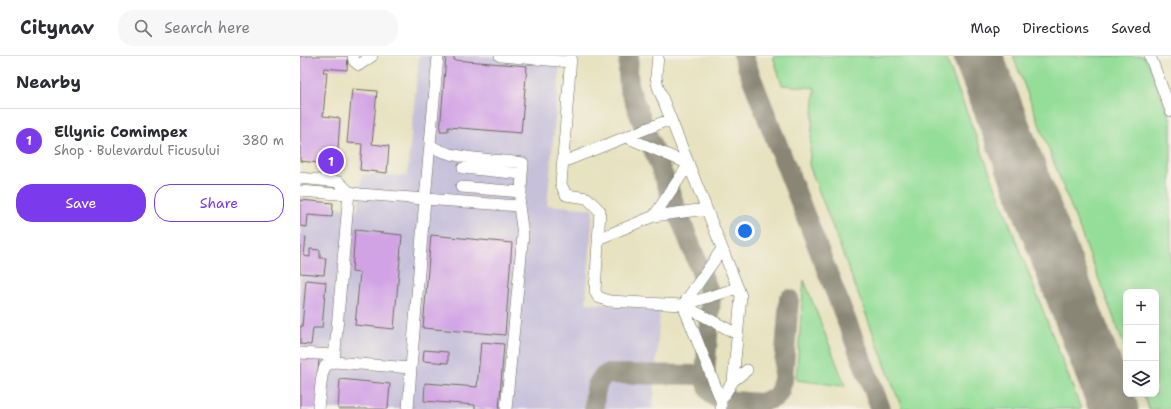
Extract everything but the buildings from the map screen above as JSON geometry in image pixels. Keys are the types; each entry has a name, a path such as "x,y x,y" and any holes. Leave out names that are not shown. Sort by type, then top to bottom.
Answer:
{"street":[{"path":"353,56 354,61 359,65 372,56"},
{"path":"408,409 438,56"},
{"path":"500,56 571,59 561,184 566,195 587,198 600,211 594,285 598,297 609,301 683,305 738,288"},
{"path":"658,56 656,82 741,296 733,381 721,405"},
{"path":"1150,56 1171,110"},
{"path":"563,162 671,119"},
{"path":"626,137 689,164"},
{"path":"431,145 439,152 523,163 519,206 523,235 506,409"},
{"path":"460,202 464,156"},
{"path":"654,216 689,164"},
{"path":"463,168 522,174"},
{"path":"300,178 339,182 349,192"},
{"path":"461,187 520,192"},
{"path":"300,191 338,194 349,192 519,206"},
{"path":"318,409 322,376 325,366 334,359 349,192"},
{"path":"598,239 654,216 706,209"},
{"path":"683,305 722,248"},
{"path":"683,305 737,334"},
{"path":"683,305 721,405"},
{"path":"300,353 334,359 411,368"},
{"path":"733,381 747,370"}],"shaded area":[{"path":"419,56 561,56 547,205 593,209 586,303 660,309 653,409 300,409 300,198 335,202 335,207 358,210 362,174 407,176"}],"green space":[{"path":"773,56 945,56 1081,409 902,409 809,165 815,88 782,85"},
{"path":"1013,56 1143,56 1149,64 1171,120 1171,409 1149,409 1144,397 1159,397 1159,289 1123,289 1123,342"},
{"path":"804,280 845,385 843,386 796,380"}],"taxiway":[{"path":"629,56 629,88 711,297 705,375 709,390 714,396 721,400 760,403 776,397 783,380 789,299"},
{"path":"743,56 881,409"},
{"path":"594,409 597,385 607,374 705,375"}],"runway":[{"path":"978,56 1114,409"}],"place":[{"name":"Ellynic Comimpex","path":"331,161"}]}
